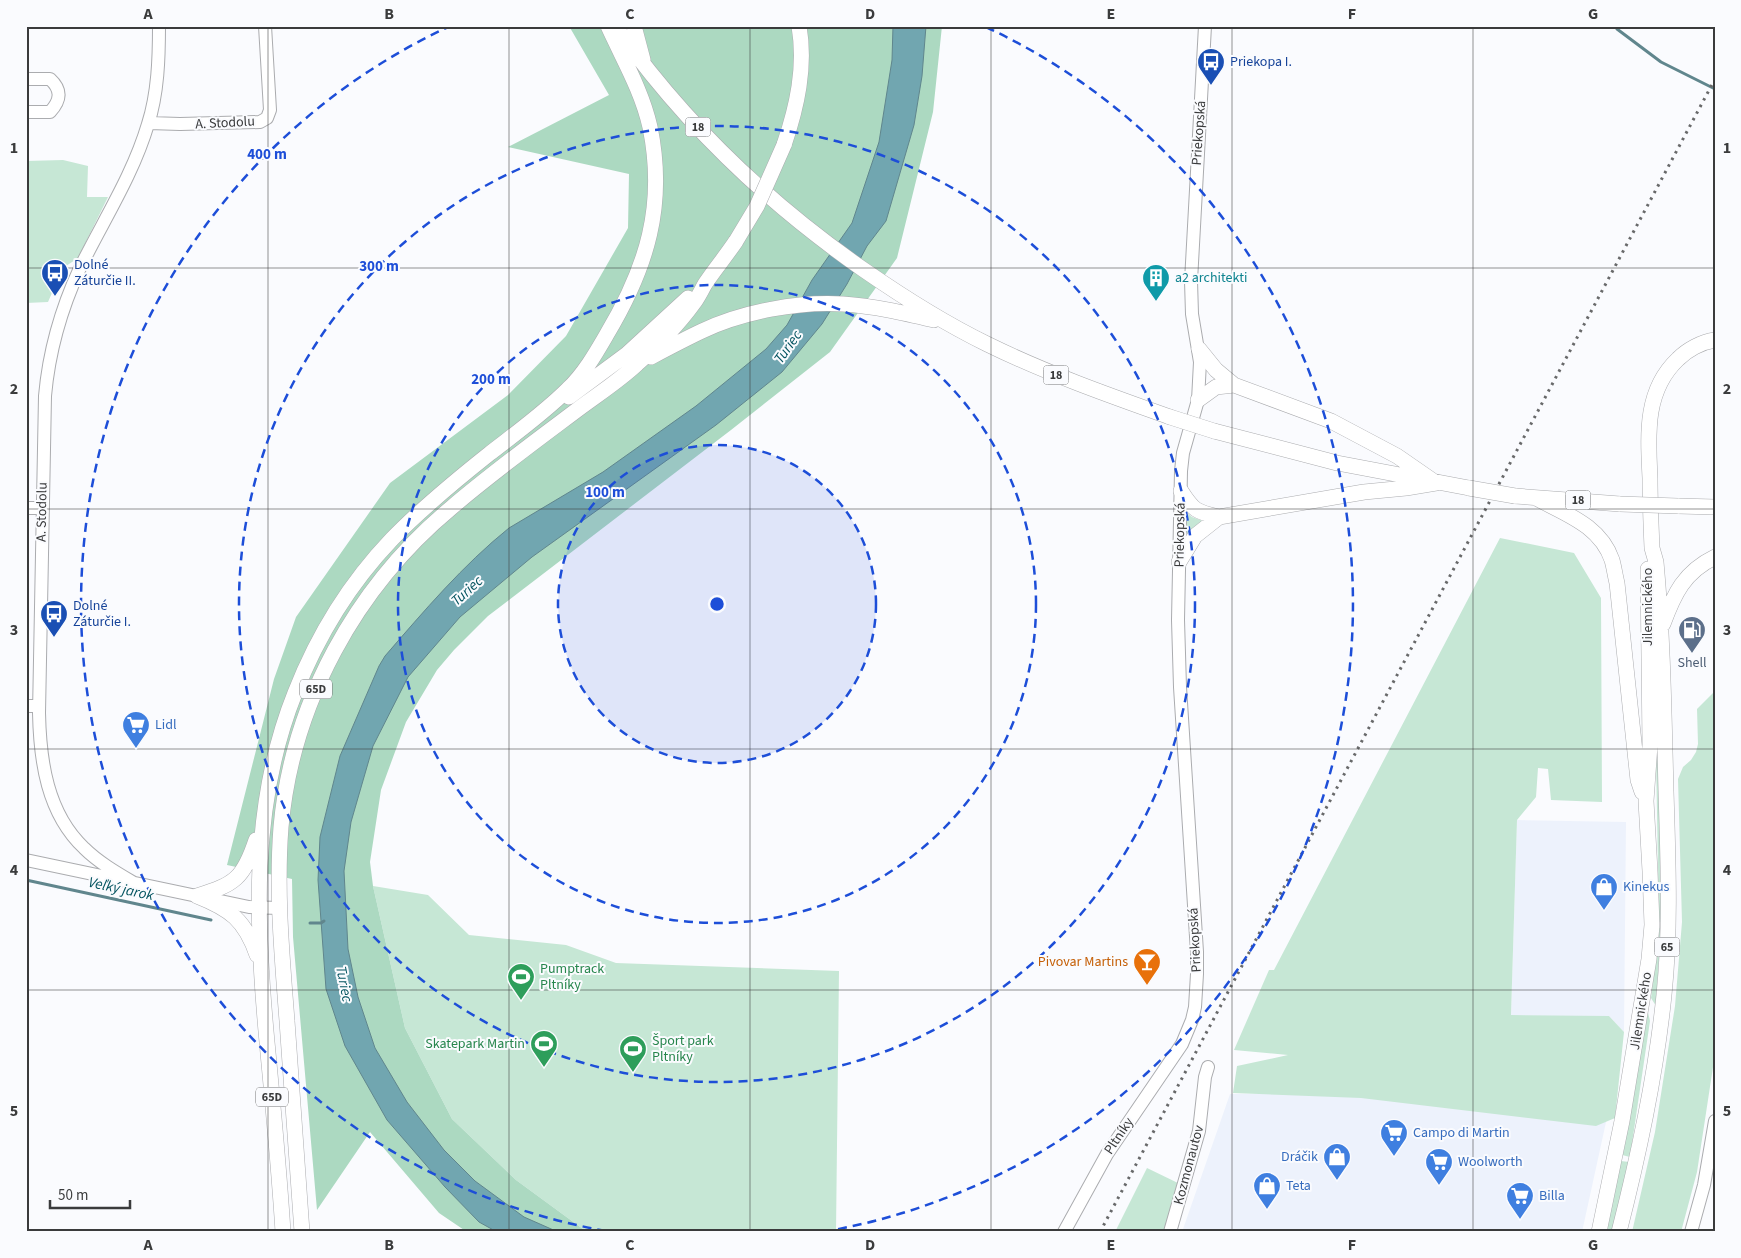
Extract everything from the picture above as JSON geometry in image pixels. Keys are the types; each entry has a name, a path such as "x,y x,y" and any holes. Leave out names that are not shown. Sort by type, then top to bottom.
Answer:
{"main road":[{"path":"523,428 570,388 586,367 615,321 634,283 654,217 656,188 654,155 649,124 642,98 608,26"},
{"name":"18","path":"615,26 644,64 704,134 757,186 811,231 874,277 946,322 1023,361 1170,417 1214,431 1329,461 1515,496 1620,504 1715,507"},
{"path":"634,26 644,64"},
{"path":"636,365 670,331 694,303 757,206 784,145 794,113 801,69 802,44 799,26"},
{"path":"523,428 551,411 627,354 706,283"},
{"path":"636,365 703,330 729,320 770,310 807,304 843,304 881,308 946,322"},
{"path":"1652,548 1648,438 1649,419 1654,396 1664,376 1683,354 1715,340"},
{"path":"1198,349 1216,370 1234,385 1331,422 1397,456 1436,482"},
{"name":"65D","path":"302,1232 282,958 279,876 282,824 289,770 308,706 334,650 360,608 400,556 448,510 636,365"},
{"path":"1198,400 1216,387 1234,385"},
{"name":"65D","path":"283,1232 260,962 260,853 262,822 272,764 289,708 304,672 319,641 359,579 390,542 440,494 523,428"},
{"path":"1180,491 1190,507 1202,513 1219,517 1364,492 1406,488 1436,482"},
{"path":"1536,498 1583,522 1596,532 1612,559 1617,583 1638,780 1646,801"},
{"path":"1179,562 1195,536 1219,517"},
{"name":"Jilemnického","path":"1619,1232 1645,1118 1656,1054 1666,970 1669,874 1662,628 1656,562 1652,548"},
{"name":"Jilemnického","path":"1599,1232 1638,1037 1650,959 1652,925 1646,801 1650,745 1648,562 1652,548"},
{"path":"1662,628 1673,597 1682,583 1698,567 1715,557"},
{"path":"197,896 227,886 244,869 262,822"},
{"path":"197,896 225,908 243,924 260,962"}],"street":[{"name":"A. Stodolu","path":"134,883 109,868 83,848 64,822 49,790 33,706 47,371 58,328 73,284 121,189 149,124 154,101 159,26"},
{"name":"A. Stodolu","path":"149,124 260,122 267,118 270,110 265,26"},
{"name":"Priekopská","path":"1182,1044 1195,1007 1197,974 1180,687 1178,620 1180,491 1183,453 1198,400 1200,362 1192,314 1191,281 1206,26"},
{"path":"26,79 50,79 57,85 59,95 57,104 50,112 26,112"},
{"path":"26,508 42,508"},
{"path":"26,860 197,896 259,907 280,908"},
{"name":"Pltníky","path":"1064,1232 1107,1154 1182,1044"},
{"name":"Kozmonautov","path":"1170,1232 1199,1132 1205,1077 1208,1067"},
{"path":"1691,1232 1706,1178 1715,1121"}],"shaded area":[{"path":"1517,820 1626,822 1624,1032 1609,1016 1511,1016"},
{"name":"Campo di Martin","path":"1483,1093 1608,1113 1582,1232 1182,1232 1230,1094"}],"green space":[{"path":"569,26 942,26 933,112 897,258 830,352 488,616 437,670 406,722 381,790 370,862 373,886 405,1028 452,1119 516,1180 587,1232 467,1232 439,1213 370,1132 317,1210 293,937 292,879 227,865 274,679 296,617 390,483 508,395 566,336 628,228 629,174 508,147 609,95"},
{"path":"63,160 88,166 87,197 108,197 78,258 63,268 48,302 26,303 26,161"},
{"path":"1186,512 1192,517 1203,521 1187,538"},
{"path":"1500,538 1574,553 1601,598 1602,802 1551,800 1548,769 1538,768 1536,797 1517,820 1511,1015 1609,1016 1624,1032 1615,1118 1596,1126 1361,1098 1233,1093 1237,1066 1288,1055 1234,1050 1269,970 1274,970"},
{"path":"1715,691 1715,1054 1697,1172 1681,1232 1632,1232 1655,1132 1675,1006 1682,922 1678,779 1683,767 1696,752 1698,744 1697,709"},
{"path":"1656,757 1659,757 1661,922 1659,922"},
{"name":"Šport park Pltníky","path":"373,886 428,895 469,935 566,945 616,963 839,971 836,1232 587,1232 516,1180 452,1119 405,1028"},
{"path":"1659,928 1661,928 1656,1006 1651,998"},
{"path":"1648,1012 1650,1021 1630,1157 1622,1155"},
{"path":"1621,1161 1629,1162 1612,1232 1605,1232"},
{"path":"1147,1168 1180,1184 1166,1232 1115,1232"}],"water":[{"name":"Turiec","path":"893,26 926,26 922,76 914,125 886,221 867,246 847,284 822,324 782,372 716,425 532,557 460,617 408,677 373,746 351,822 344,871 348,949 358,997 375,1048 407,1102 444,1150 475,1181 524,1217 558,1232 497,1232 479,1222 445,1187 387,1120 345,1046 326,989 318,880 320,837 340,756 385,656 444,589 476,557 509,528 603,472 696,406 766,349 787,325 812,280 852,223 879,142 892,60"}],"waterway":[{"path":"1616,26 1617,29 1661,62 1715,89"},
{"name":"Veľký jarok","path":"26,880 211,920"},
{"name":"Veľký jarok","path":"310,923 321,923 324,921"}],"railway":[{"path":"1100,1232 1715,79"}],"place":[{"name":"Priekopa I.","path":"1211,86"},
{"name":"Dolné Záturčie II.","path":"55,297"},
{"name":"a2 architekti","path":"1156,302"},
{"name":"Dolné Záturčie I.","path":"54,638"},
{"name":"Shell","path":"1692,654"},
{"name":"Lidl","path":"136,749"},
{"name":"Kinekus","path":"1604,911"},
{"name":"Pivovar Martins","path":"1147,986"},
{"name":"Pumptrack Pltníky","path":"521,1001"},
{"name":"Skatepark Martin","path":"544,1068"},
{"name":"Šport park Pltníky","path":"633,1073"},
{"name":"Campo di Martin","path":"1394,1157"},
{"name":"Dráčik","path":"1337,1181"},
{"name":"Woolworth","path":"1439,1186"},
{"name":"Teta","path":"1267,1210"},
{"name":"Billa","path":"1520,1220"}]}
